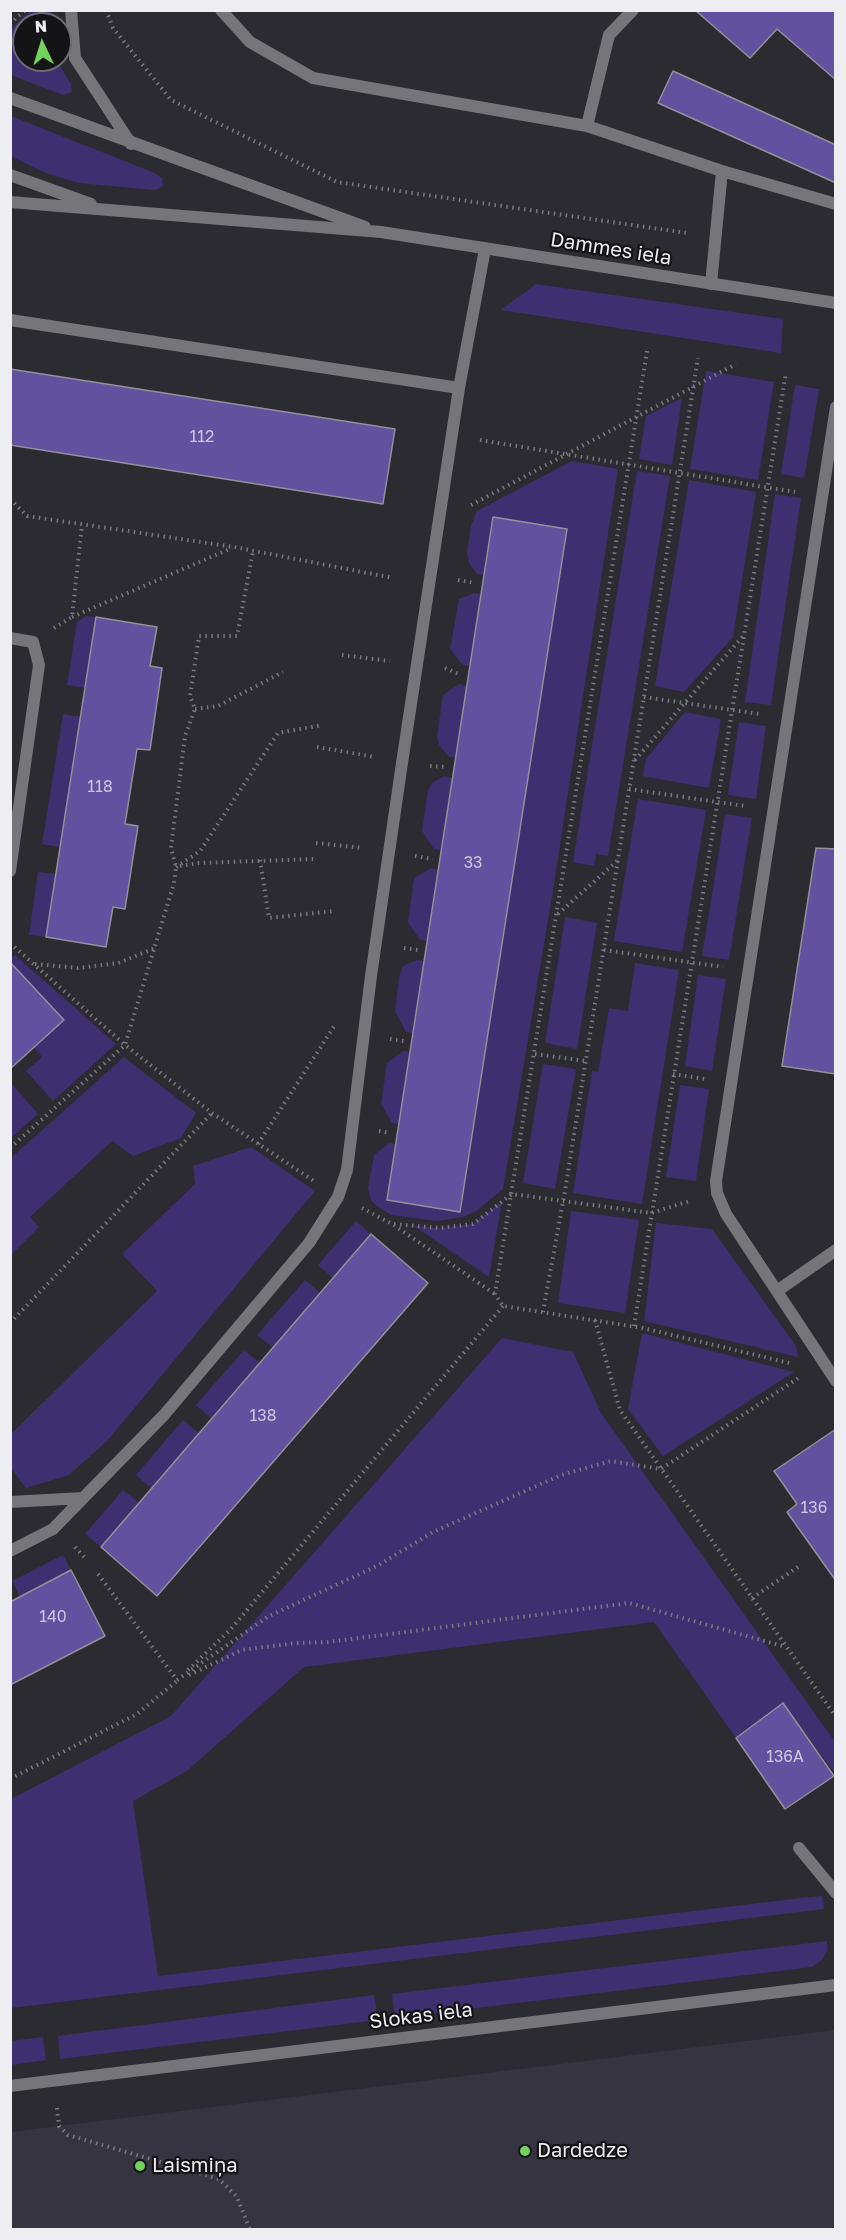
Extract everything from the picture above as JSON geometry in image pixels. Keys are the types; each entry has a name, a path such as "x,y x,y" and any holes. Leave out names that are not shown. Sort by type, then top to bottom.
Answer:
{"street":[{"path":"71,10 75,58 131,144"},
{"path":"221,10 250,42 313,78 587,126 722,171 836,204"},
{"path":"587,126 609,35 633,10"},
{"name":"Dammes iela","path":"10,98 131,144 381,232"},
{"path":"711,284 722,171"},
{"name":"Dammes iela","path":"10,175 106,210"},
{"name":"Dammes iela","path":"10,202 381,232 836,303"},
{"path":"10,1551 53,1529 164,1415 309,1243 338,1197 347,1170 371,976 438,541 459,388 485,249"},
{"path":"10,320 459,388"},
{"path":"836,407 832,454 787,718 716,1168 717,1192 726,1214 836,1381"},
{"path":"10,638 33,642 39,665 10,871"},
{"path":"777,1291 836,1250"},
{"path":"10,1502 83,1498"},
{"path":"799,1848 836,1893"},
{"name":"Slokas iela","path":"10,2086 836,1985"}],"path":[{"path":"10,24 25,10"},
{"path":"106,10 113,27 171,100 337,182 647,229 716,236"},
{"path":"495,1294 647,351"},
{"path":"543,1312 564,1200 698,358"},
{"path":"438,541 475,501 567,455 736,364"},
{"path":"634,1326 786,372"},
{"path":"452,436 768,488"},
{"path":"10,499 27,516 234,547 393,578"},
{"path":"72,616 82,525"},
{"path":"33,642 72,616 234,547"},
{"path":"10,1148 125,1045 156,947 177,867 171,848 185,736 195,709 190,696 199,636 237,636 253,551"},
{"path":"457,580 475,584"},
{"path":"634,761 744,634"},
{"path":"195,709 218,706 283,672"},
{"path":"644,697 787,718"},
{"path":"177,867 200,851 278,734 323,725"},
{"path":"629,789 773,810"},
{"path":"177,867 199,863 316,859"},
{"path":"260,860 269,918 334,910"},
{"path":"558,914 619,860"},
{"path":"10,944 125,1045 212,1113 338,1197 392,1224 495,1294 503,1306 634,1326 797,1364 823,1362"},
{"path":"35,964 78,968 118,963 156,947"},
{"path":"400,948 418,950"},
{"path":"604,950 747,971"},
{"path":"258,1144 336,1024"},
{"path":"385,1038 404,1041"},
{"path":"535,1054 586,1061"},
{"path":"10,1323 212,1113"},
{"path":"392,1224 439,1228 473,1224 512,1194 651,1213 717,1192"},
{"path":"10,1779 137,1714 231,1629 503,1306"},
{"path":"595,1320 620,1410 836,1717"},
{"path":"177,1680 269,1616 377,1566 433,1532 561,1475 611,1461 661,1469 823,1362"},
{"path":"752,1598 801,1565"},
{"path":"98,1574 177,1680"},
{"path":"177,1680 242,1650 296,1642 328,1642 629,1603 786,1647"},
{"path":"59,2126 68,2135 219,2179 237,2197 250,2229"}],"shaded area":[{"path":"11,29 12,72 64,72 71,84 72,92 63,95 11,75"},
{"path":"11,116 155,173 162,178 163,186 155,190 78,183 43,172 11,156"},
{"path":"536,284 783,319 781,353 501,310"},
{"path":"706,371 774,382 758,480 690,469"},
{"path":"795,385 819,389 804,478 781,474"},
{"path":"682,398 672,465 639,459 646,416"},
{"path":"572,461 618,469 554,884 503,1189 475,1212 463,1217 437,1221 391,1215 374,1204 368,1188 374,1155 389,1143 395,1144 387,1200 461,1211 566,529 493,517 484,575 477,574 469,563 467,553 471,526 477,511"},
{"path":"637,471 670,476 608,856 596,854 594,866 573,862"},
{"path":"689,480 756,492 733,637 684,692 655,686"},
{"path":"775,494 801,498 771,705 745,702"},
{"path":"474,593 481,594 470,666 463,665 450,649 459,599"},
{"path":"86,616 96,617 85,688 67,685 77,622"},
{"path":"459,684 467,686 455,758 449,757 439,745 437,736 443,695"},
{"path":"685,712 721,719 709,788 643,776 646,759"},
{"path":"63,714 80,717 60,847 42,844"},
{"path":"739,722 766,726 756,799 728,795"},
{"path":"445,776 452,778 441,850 434,849 422,831 428,790 433,782"},
{"path":"638,799 706,810 682,952 614,941"},
{"path":"725,814 752,818 729,960 702,956"},
{"path":"431,868 438,870 427,941 420,940 408,922 414,878"},
{"path":"38,872 56,874 46,937 29,935"},
{"path":"565,917 597,923 577,1049 545,1043"},
{"path":"15,955 116,1044 53,1101 26,1071 42,1057 34,1047 63,1020 22,975 11,986 11,959"},
{"path":"417,960 424,961 413,1033 406,1032 395,1011 399,977 403,966"},
{"path":"635,963 679,970 642,1204 573,1193 592,1071 598,1072 609,1008 628,1011"},
{"path":"698,975 726,979 712,1071 685,1066"},
{"path":"403,1051 410,1052 399,1125 392,1123 381,1104 387,1063"},
{"path":"124,1057 196,1113 181,1138 133,1156 112,1141 30,1217 39,1227 11,1255 11,1158"},
{"path":"543,1064 576,1069 555,1189 523,1183"},
{"path":"12,1084 38,1114 11,1138 10,1085"},
{"path":"680,1085 709,1089 696,1181 666,1177"},
{"path":"251,1147 315,1191 108,1440 69,1475 26,1488 11,1468 11,1434 157,1291 122,1254 195,1184 193,1166"},
{"path":"502,1201 489,1277 414,1226 439,1228 473,1224"},
{"path":"571,1211 639,1220 625,1313 558,1303"},
{"path":"356,1221 371,1234 333,1278 318,1265"},
{"path":"656,1223 712,1229 796,1346 798,1357 644,1321"},
{"path":"305,1280 320,1293 273,1348 257,1335"},
{"path":"642,1333 794,1372 663,1456 628,1409"},
{"path":"502,1338 573,1352 601,1413 835,1742 836,1775 783,1703 736,1738 654,1622 304,1667 187,1771 133,1801 158,1976 809,1897 822,1896 824,1909 11,2008 11,1799 171,1716"},
{"path":"244,1350 260,1363 212,1419 196,1405"},
{"path":"183,1420 199,1433 151,1488 136,1475"},
{"path":"123,1490 139,1503 101,1547 85,1534"},
{"path":"63,1555 71,1570 20,1597 12,1581"},
{"path":"827,1941 827,1950 823,1959 812,1967 395,2018 392,1994"},
{"path":"374,1995 378,2020 60,2059 58,2036"},
{"name":"Dardedze","path":"835,2030 835,2229 11,2229 11,2132"},
{"path":"43,2037 46,2060 11,2065 11,2041"}],"building":[{"path":"695,10 836,10 836,80 777,29 750,58"},
{"path":"673,71 836,145 836,183 658,103"},
{"path":"10,369 395,429 383,504 10,445"},
{"path":"493,517 567,529 460,1212 387,1200"},
{"path":"96,617 157,627 150,666 162,668 150,750 137,749 125,824 138,826 125,909 113,907 106,947 46,937"},
{"path":"816,848 836,849 836,1074 782,1066"},
{"path":"10,962 64,1020 10,1069"},
{"path":"371,1234 428,1283 157,1596 101,1547"},
{"path":"836,1429 836,1581 787,1512 797,1504 774,1471"},
{"path":"71,1570 105,1636 10,1685 10,1602"},
{"path":"783,1703 834,1776 785,1809 736,1738"}],"place":[{"name":"Dardedze","path":"525,2151"},
{"name":"Laismiņa","path":"140,2166"}]}
